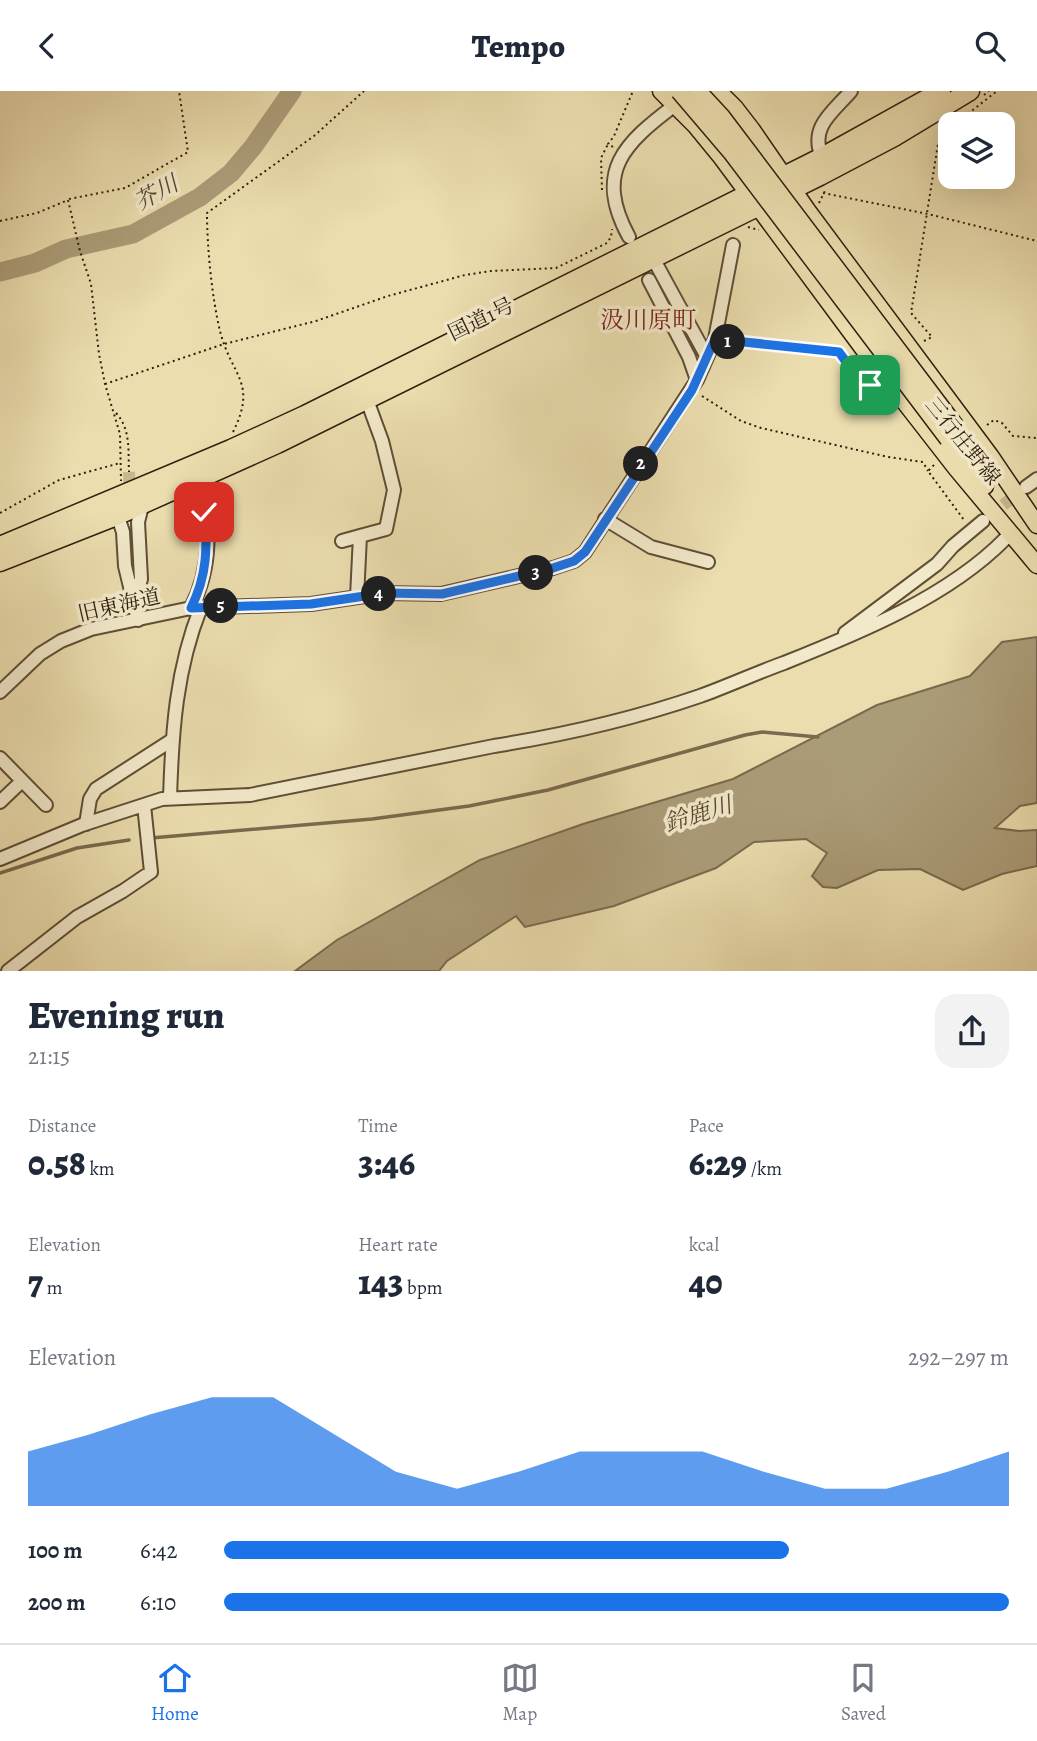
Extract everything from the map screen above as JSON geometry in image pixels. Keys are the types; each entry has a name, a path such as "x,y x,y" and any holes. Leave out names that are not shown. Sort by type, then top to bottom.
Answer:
{"highway":[{"name":"国道1号","path":"0,562 193,483 654,260 822,157 941,91"},
{"name":"国道1号","path":"0,546 231,449 770,191 978,98"}],"main road":[{"path":"661,91 677,98 710,125 770,191"},
{"path":"698,91 722,117 770,191"},
{"path":"718,91 736,108 770,191"},
{"name":"三行庄野線","path":"770,191 953,434 1037,531"},
{"name":"三行庄野線","path":"770,191 807,210 991,457 1037,526"},
{"name":"三行庄野線","path":"770,191 956,468 1037,565"},
{"name":"三行庄野線","path":"953,434 1009,530 1037,554"}],"street":[{"path":"822,157 817,139 821,125 851,91"},
{"path":"629,237 610,199 622,154 641,131 677,98"},
{"name":"旧東海道","path":"0,692 30,663 61,641 92,629 196,608 311,604 385,593 442,594 574,561 585,552 695,385 715,339 733,245"},
{"path":"654,260 707,357"},
{"path":"649,280 689,357 695,385"},
{"path":"342,541 386,529 394,490 382,441 366,400"},
{"path":"1026,487 1037,479"},
{"path":"170,798 172,740 180,673 207,560 204,512 200,494 193,483"},
{"path":"135,600 141,579 138,523 142,506"},
{"path":"114,517 123,532 125,566 135,600"},
{"path":"605,519 651,547 708,562"},
{"path":"840,641 847,631 937,564 983,521"},
{"path":"0,859 86,824 170,798 250,796 634,717 702,695 840,641 935,591 991,554 1009,530"},
{"path":"357,597 360,536"},
{"path":"132,545 138,620"},
{"path":"86,824 90,799 96,789 172,740"},
{"path":"0,758 46,805"},
{"path":"0,802 22,781"},
{"path":"8,971 77,917 151,872 144,806"}],"path":[{"path":"0,221 37,213 68,200 125,188 188,152 179,91"},
{"path":"231,449 232,434 244,404 244,391 220,331 207,213 314,136 364,91"},
{"path":"610,199 601,158 614,136 633,91"},
{"path":"966,112 978,98 989,91"},
{"path":"978,98 997,91"},
{"path":"924,341 932,337 911,313 938,143"},
{"path":"608,144 622,154"},
{"path":"818,206 823,193 832,183"},
{"path":"823,193 928,214 1037,241"},
{"path":"68,200 91,284 99,354 120,434 122,496"},
{"path":"744,226 765,233"},
{"path":"105,384 224,344 316,321 388,296 480,272 556,268 601,247 611,237 613,230"},
{"path":"715,339 839,352 862,384 870,385"},
{"path":"695,385 723,411 761,428 888,457 923,462 971,531"},
{"path":"114,411 124,421 128,436 129,472"},
{"path":"987,425 994,419 1002,423 1013,436 1037,438"},
{"path":"0,513 46,485 121,463"},
{"path":"928,471 934,465"}],"water":[{"name":"鈴鹿川","path":"1037,637 1037,803 1020,806 995,828 1037,830 1037,866 1002,874 963,890 920,869 878,870 837,888 823,887 812,876 827,853 806,839 754,842 716,868 614,906 525,927 516,916 447,961 439,971 295,971 337,940 480,860 583,824 733,779 877,705 970,676 1002,642"}],"waterway":[{"name":"芥川","path":"0,272 35,263 66,249 133,234 200,197 231,173 253,147 292,91"},
{"path":"151,838 372,819 469,806 548,790 745,735 762,732 818,737"},
{"path":"0,873 77,848 129,840"}],"tunnel":[{"path":"129,472 132,545"},
{"path":"989,516 1021,491"}],"district":[{"name":"汲川原町","path":"648,320"}],"route":[{"path":"204,512 207,560 201,590 191,608 311,604 385,593 442,594 553,568 574,561 585,552 692,390 715,339 747,345 839,352 862,384 870,385"}]}
